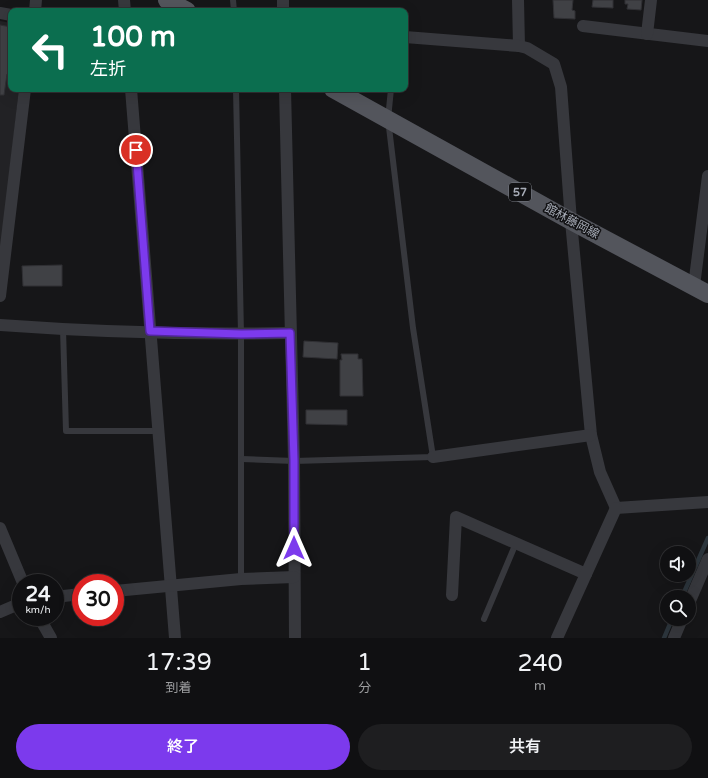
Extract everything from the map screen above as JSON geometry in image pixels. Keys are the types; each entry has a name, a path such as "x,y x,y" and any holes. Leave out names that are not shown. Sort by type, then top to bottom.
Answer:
{"main road":[{"path":"167,0 182,8"},
{"name":"館林藤岡線","path":"338,92 571,221 701,290"}],"street":[{"path":"518,0 519,46"},
{"path":"647,34 651,0"},
{"path":"583,26 708,41"},
{"path":"408,37 519,46 527,48 554,64 561,80 571,221 591,435 600,472 616,508 557,638"},
{"path":"0,296 25,92"},
{"path":"131,92 175,638"},
{"path":"285,92 294,461 295,638"},
{"path":"701,290 708,176"},
{"path":"0,325 63,329 241,334 290,333"},
{"path":"433,457 591,435"},
{"path":"616,508 708,502"},
{"path":"452,595 456,517 586,574"},
{"path":"0,528 19,574"},
{"path":"695,590 708,559"},
{"path":"124,590 241,579 294,576"},
{"path":"0,612 12,607"},
{"path":"44,626 50,638"},
{"path":"674,638 679,626"}],"lane":[{"path":"236,92 241,334 241,579"},
{"path":"242,459 294,461 433,457 413,328 388,119 391,92"},
{"path":"63,329 66,431 158,431"},
{"path":"484,619 516,543"}],"shaded area":[{"path":"0,21 8,22 8,92 19,92 0,258"}],"building":[{"path":"553,0 573,0 572,10 575,11 575,19 554,18"},
{"path":"593,0 613,0 613,8 592,7"},
{"path":"625,0 642,0 641,10 627,9 628,4 625,4"},
{"path":"0,25 8,26 8,74 4,95 0,95"},
{"path":"62,265 62,286 23,286 22,266"},
{"path":"304,341 338,343 337,359 303,357"},
{"path":"341,354 358,354 358,359 362,359 363,396 340,396"},
{"path":"306,410 347,410 347,425 306,424"}],"waterway":[{"path":"685,590 708,538"},
{"path":"664,638 669,626"}],"route":[{"path":"136,150 150,331 241,334 290,333 294,461 294,548"}]}
